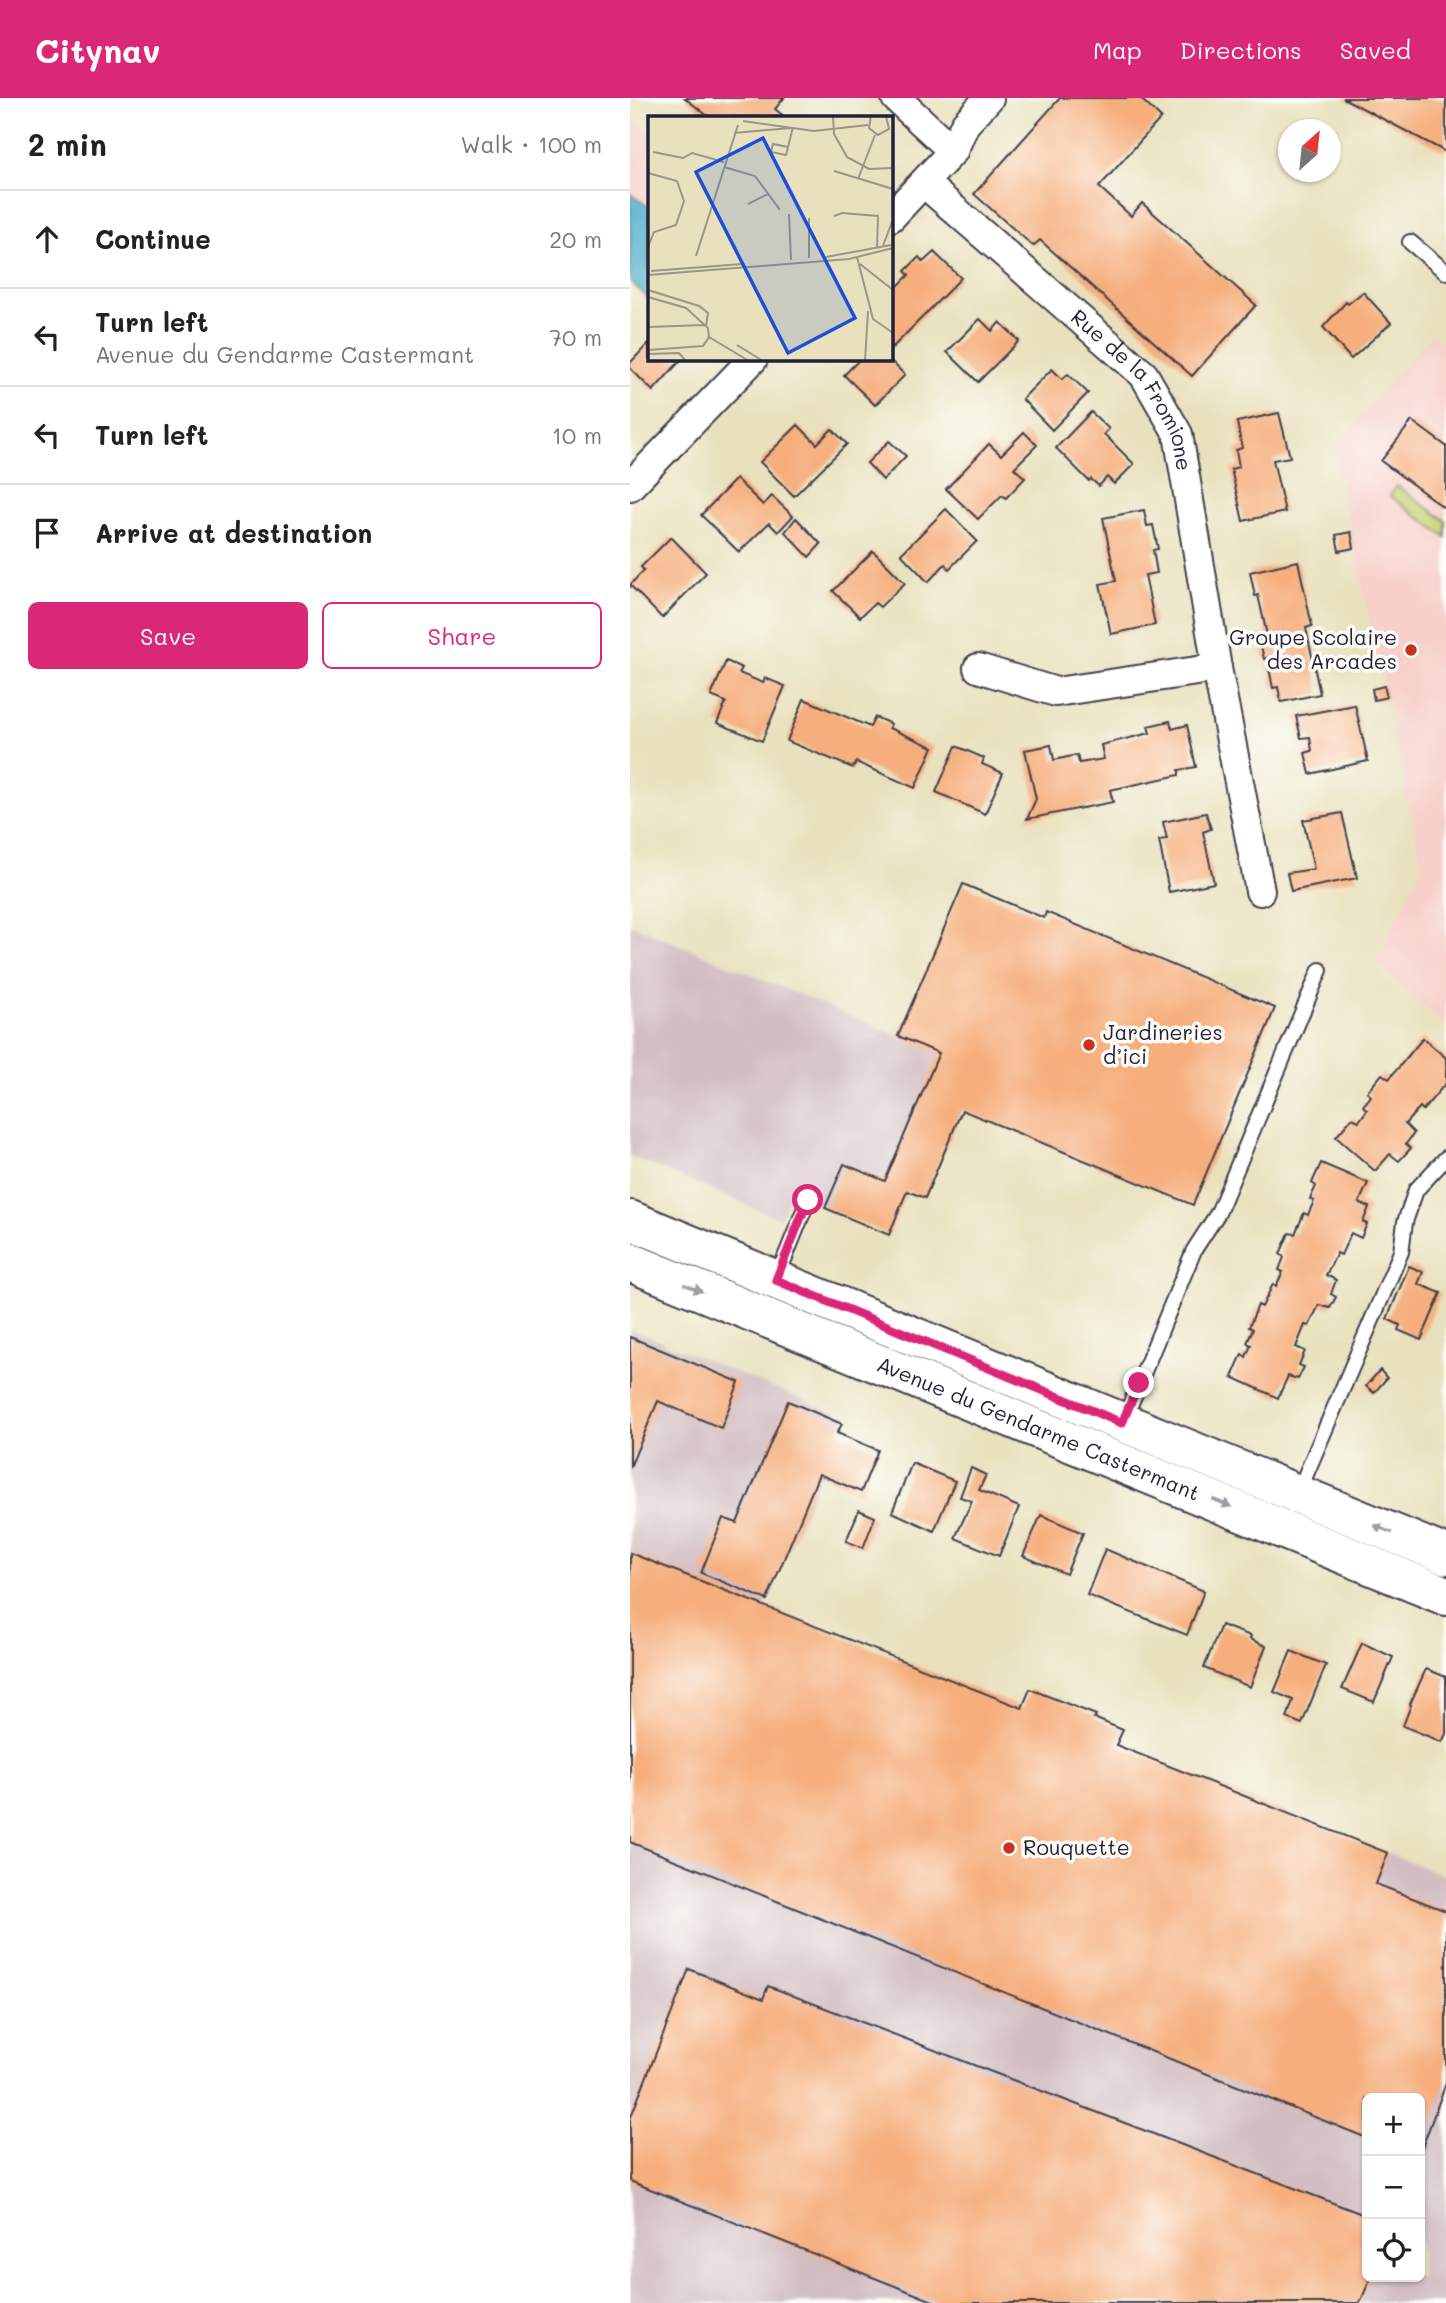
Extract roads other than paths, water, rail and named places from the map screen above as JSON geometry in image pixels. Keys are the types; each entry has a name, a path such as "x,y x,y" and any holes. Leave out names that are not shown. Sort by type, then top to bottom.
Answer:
{"main road":[{"name":"Avenue du Gendarme Castermant","path":"630,1220 1446,1555"},
{"name":"Avenue du Gendarme Castermant","path":"630,1262 1446,1596"}],"street":[{"path":"896,98 953,151"},
{"path":"892,216 953,151 965,124 989,98"},
{"name":"Rue de la Fromione","path":"924,183 1144,375 1178,434 1217,668 1260,891"},
{"path":"630,486 752,360"},
{"path":"978,668 1056,692 1217,668"}],"lane":[{"path":"1410,242 1446,272"},
{"path":"1122,1423 1194,1250 1218,1213 1320,970"},
{"path":"1297,1494 1401,1252 1405,1222 1416,1190 1446,1158"},
{"path":"776,1280 808,1200"}],"water":[{"path":"630,194 648,206 648,298 630,281"}],"place":[{"name":"Groupe Scolaire des Arcades","path":"1411,650"},
{"name":"Jardineries d’ici","path":"1089,1045"},
{"name":"Rouquette","path":"1009,1848"}]}
